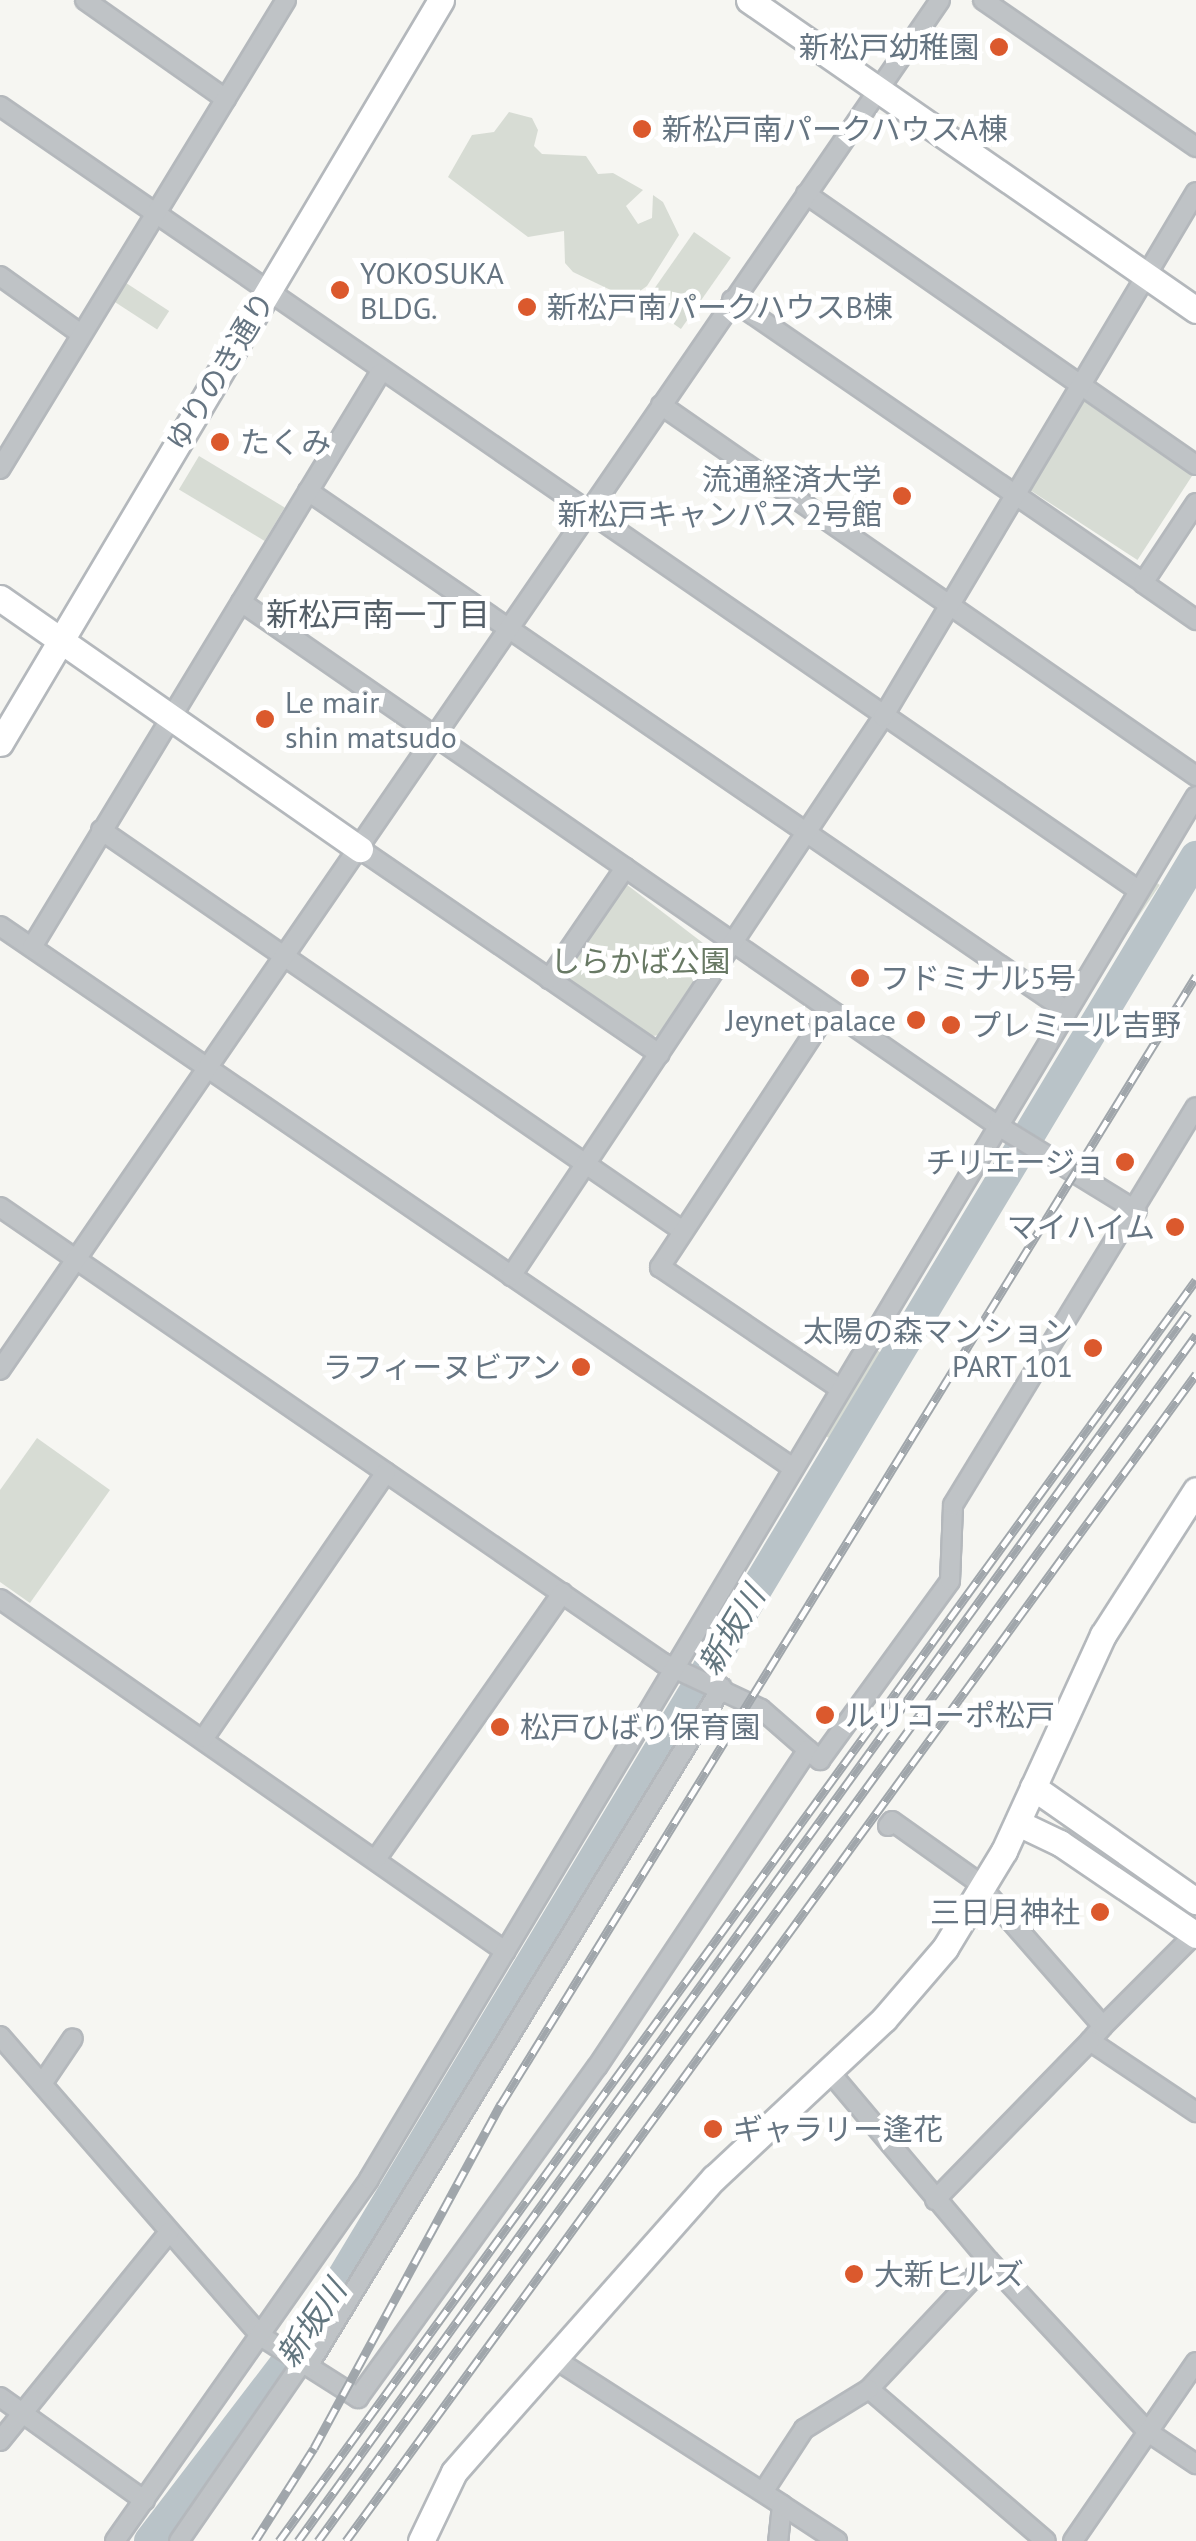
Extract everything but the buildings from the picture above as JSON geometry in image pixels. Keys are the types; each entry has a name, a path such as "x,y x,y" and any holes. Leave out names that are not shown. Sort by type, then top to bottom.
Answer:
{"street":[{"path":"85,0 226,99"},
{"path":"0,469 8,439 81,334 286,0"},
{"name":"ゆりのき通り","path":"0,743 441,0"},
{"path":"750,0 1196,310"},
{"path":"0,1370 209,1071 585,513 940,0"},
{"path":"983,0 1196,147"},
{"path":"0,106 380,373 1138,890"},
{"path":"511,1276 883,717 1196,192"},
{"path":"806,194 1196,465"},
{"path":"0,276 81,334"},
{"path":"732,300 1196,620"},
{"path":"32,947 380,373"},
{"path":"661,405 1196,776"},
{"path":"308,491 1067,1011"},
{"path":"1143,583 1196,503"},
{"path":"0,598 659,1054"},
{"path":"242,602 998,1125 1137,1210"},
{"path":"116,2541 267,2340 342,2222 1196,796"},
{"path":"101,830 683,1231"},
{"path":"550,979 625,868"},
{"path":"0,926 792,1468"},
{"path":"830,1010 660,1267 839,1388"},
{"path":"0,1207 562,1594 676,1668 761,1709 820,1760 950,1581 953,1505 1137,1210 1196,1107"},
{"path":"204,1738 386,1472"},
{"path":"421,2541 454,2472 714,2178 829,2072 922,1976 984,1890 1104,1635 1196,1490"},
{"path":"376,1859 562,1594"},
{"path":"0,1599 506,1951"},
{"path":"179,2541 305,2365 722,1687"},
{"path":"0,2036 168,2232 267,2340 358,2398 597,2067 808,1750"},
{"path":"1034,1787 1196,1900"},
{"path":"888,1826 892,1821 984,1890 1103,2026"},
{"path":"935,2200 1196,1934 1060,1843 1018,1823"},
{"path":"42,2084 73,2038"},
{"path":"1090,2041 1196,2112"},
{"path":"829,2072 989,2261 1148,2432 1196,2464"},
{"path":"0,2441 168,2232"},
{"path":"763,2492 804,2428 869,2388 989,2261"},
{"path":"555,2360 837,2541"},
{"path":"1073,2541 1196,2362"},
{"path":"869,2388 1046,2541"},
{"path":"0,2397 145,2502"},
{"path":"778,2541 782,2505"}],"green space":[{"path":"509,112 532,118 538,130 534,146 542,154 586,156 598,174 613,173 643,190 626,206 638,224 652,218 653,195 663,202 679,235 647,286 623,303 619,294 573,272 565,263 564,231 528,237 448,177 472,135 494,132"},
{"path":"694,232 731,258 681,329 644,303"},
{"path":"123,281 169,311 157,329 111,299"},
{"path":"1080,395 1196,470 1137,560 1022,485"},
{"path":"199,456 285,508 265,541 179,489"},
{"path":"1154,881 1160,885 1099,975 1093,971"},
{"name":"しらかば公園","path":"626,884 716,953 661,1035 652,1036 567,979 566,969"},
{"path":"873,1348 885,1355 835,1442 823,1435"},
{"path":"37,1438 110,1490 30,1603 0,1582 0,1490"},
{"path":"1067,1815 1188,1906 1183,1916 1060,1834"}],"waterway":[{"name":"新坂川","path":"150,2541 310,2332 1196,857"}],"railway":[{"path":"255,2541 314,2448 501,2104 1196,976"},
{"path":"279,2541 1196,1280"},
{"path":"298,2541 1188,1313"},
{"path":"318,2541 1196,1335"},
{"path":"346,2541 1196,1374"}],"place":[{"name":"新松戸幼稚園","path":"999,47"},
{"name":"新松戸南パークハウスA棟","path":"642,129"},
{"name":"YOKOSUKA BLDG.","path":"340,290"},
{"name":"新松戸南パークハウスB棟","path":"527,307"},
{"name":"たくみ","path":"220,442"},
{"name":"流通経済大学 新松戸キャンパス 2号館","path":"902,496"},
{"name":"Le mair shin matsudo","path":"265,719"},
{"name":"フドミナル5号","path":"860,978"},
{"name":"Jeynet palace","path":"916,1020"},
{"name":"プレミール吉野","path":"951,1025"},
{"name":"チリエージョ","path":"1125,1162"},
{"name":"マイハイム","path":"1175,1227"},
{"name":"太陽の森マンション PART 101","path":"1093,1348"},
{"name":"ラフィーヌビアン","path":"581,1367"},
{"name":"ルリコーポ松戸","path":"825,1715"},
{"name":"松戸ひばり保育園","path":"500,1727"},
{"name":"三日月神社","path":"1100,1912"},
{"name":"ギャラリー逢花","path":"713,2129"},
{"name":"大新ヒルズ","path":"854,2274"}],"district":[{"name":"新松戸南一丁目","path":"378,614"}]}
